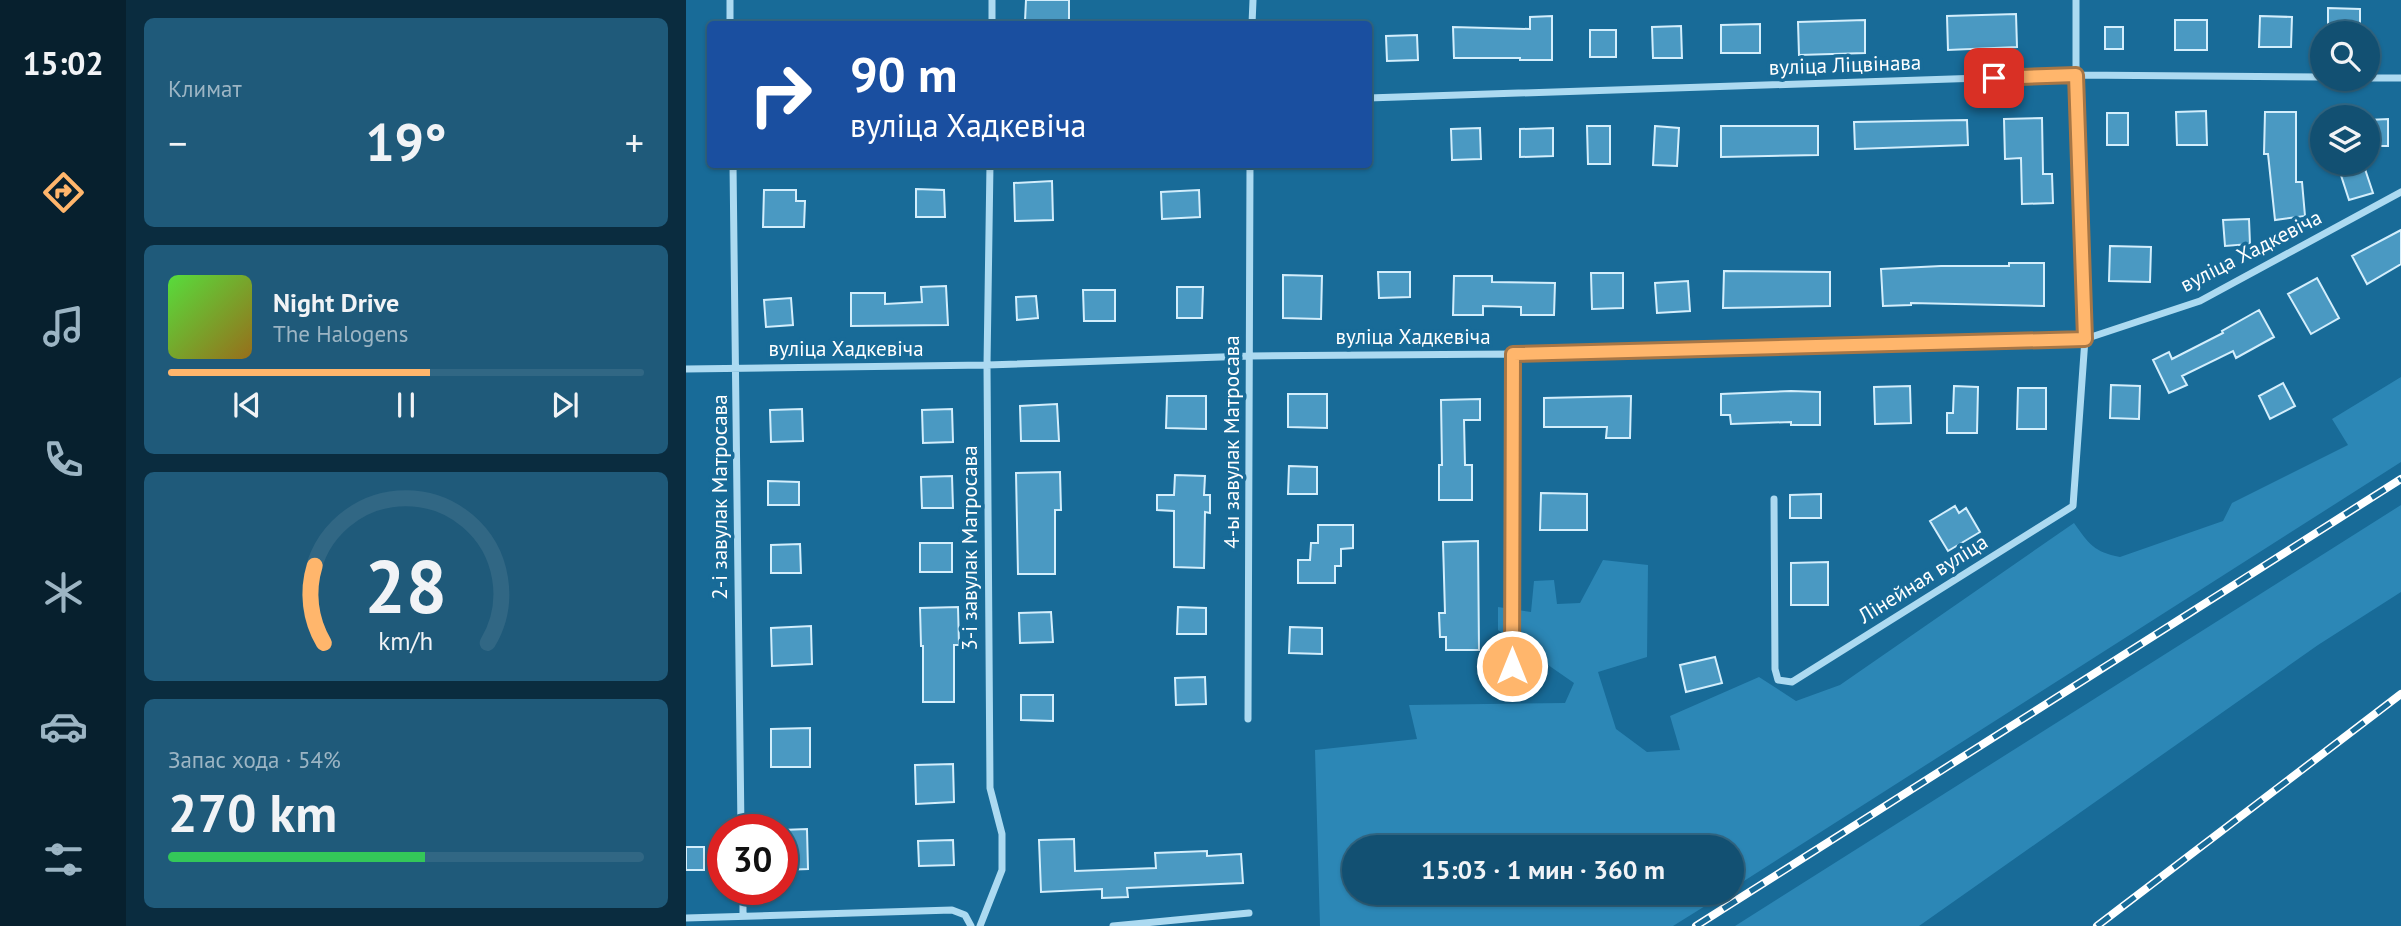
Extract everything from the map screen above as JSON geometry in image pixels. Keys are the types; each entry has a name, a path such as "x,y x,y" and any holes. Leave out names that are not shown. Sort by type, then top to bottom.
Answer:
{"street":[{"path":"730,0 730,21"},
{"path":"992,0 992,21"},
{"path":"1252,21 1253,0"},
{"path":"2076,0 2085,339"},
{"name":"вуліца Ліцвінава","path":"1372,98 2076,75 2310,77"},
{"path":"2380,78 2401,78"},
{"name":"2-і завулак Матросава","path":"733,168 741,814"},
{"name":"3-і завулак Матросава","path":"980,926 1002,870 1002,834 990,788 986,365 990,168"},
{"name":"4-ы завулак Матросава","path":"1248,719 1250,168"},
{"name":"вуліца Хадкевіча","path":"686,369 986,365 1250,356 1513,354 2085,339 2200,301 2401,192"},
{"name":"Лінейная вуліца","path":"1774,499 1775,669 1778,680 1792,681 2073,506 2085,339"},
{"path":"1512,666 1513,354"},
{"path":"743,905 743,916"},
{"path":"686,918 952,910 965,915 971,926"},
{"path":"1113,926 1248,913"}],"shaded area":[{"path":"2401,377 2401,462 1744,881 1744,835 1342,835 1342,905 1707,905 1673,926 1320,926 1315,750 1417,739 1409,705 1565,703 1574,683 1498,630 1498,607 1531,612 1534,581 1554,580 1557,604 1580,603 1603,560 1648,565 1647,657 1598,672 1616,729 1647,752 1680,750 1670,716 1759,677 1796,701 1840,685 2074,523 2093,546 2104,553 2120,557 2223,521 2232,503 2348,445 2332,419"},
{"path":"2401,505 2401,592 2318,645 1919,926 1735,926"}],"building":[{"path":"1026,0 1069,0 1069,21 1025,21"},
{"path":"2328,8 2360,9 2360,21 2328,21"},
{"path":"2016,14 2017,47 1948,50 1947,16"},
{"path":"1552,16 1552,60 1454,58 1453,27 1530,29 1530,17"},
{"path":"2260,16 2292,17 2291,47 2259,47"},
{"path":"1865,20 1865,53 1799,55 1798,22"},
{"path":"2175,20 2207,20 2207,50 2175,50"},
{"path":"1760,24 1760,53 1721,53 1721,25"},
{"path":"1681,26 1682,58 1653,58 1652,27"},
{"path":"2105,27 2123,27 2123,49 2105,49"},
{"path":"1590,30 1616,30 1616,57 1590,57"},
{"path":"1417,35 1418,60 1387,61 1386,36"},
{"path":"2206,111 2207,145 2177,145 2176,112"},
{"path":"2265,112 2296,112 2296,182 2302,182 2305,216 2275,220 2268,154 2264,154"},
{"path":"2107,113 2128,113 2128,145 2107,145"},
{"path":"2042,118 2043,174 2052,174 2053,203 2022,204 2021,158 2005,159 2004,119"},
{"path":"2380,119 2388,119 2388,146 2380,146"},
{"path":"1967,120 1968,145 1855,149 1854,122"},
{"path":"1587,126 1610,126 1610,164 1588,164"},
{"path":"1655,126 1679,128 1677,166 1653,165"},
{"path":"1721,126 1818,126 1818,155 1721,157"},
{"path":"1480,128 1481,159 1452,160 1451,129"},
{"path":"1553,128 1553,156 1520,157 1520,129"},
{"path":"2341,175 2367,175 2373,193 2349,200"},
{"path":"1052,181 1053,220 1015,221 1014,183"},
{"path":"916,189 944,190 945,217 916,217"},
{"path":"764,190 796,190 796,201 805,201 804,227 763,227"},
{"path":"1199,190 1200,217 1162,219 1161,192"},
{"path":"2249,219 2250,244 2225,246 2223,220"},
{"path":"2401,230 2401,264 2367,284 2352,256"},
{"path":"2110,246 2151,247 2150,282 2109,281"},
{"path":"2009,263 2044,263 2044,306 1911,303 1883,306 1881,269 2009,266"},
{"path":"1724,271 1830,272 1830,306 1723,308"},
{"path":"1378,272 1410,272 1410,297 1379,298"},
{"path":"1591,273 1623,273 1623,308 1592,309"},
{"path":"1283,275 1322,276 1321,319 1283,318"},
{"path":"1454,276 1492,276 1492,282 1555,283 1554,315 1521,315 1521,307 1483,306 1483,315 1453,315"},
{"path":"2317,278 2339,318 2311,334 2288,294"},
{"path":"1688,281 1690,311 1657,313 1655,283"},
{"path":"946,286 948,325 851,326 851,293 885,293 885,304 922,302 921,287"},
{"path":"1177,287 1203,287 1202,318 1177,318"},
{"path":"1083,290 1115,290 1115,321 1084,321"},
{"path":"1036,296 1038,318 1017,320 1016,297"},
{"path":"791,298 793,325 766,327 764,300"},
{"path":"2259,310 2274,337 2236,358 2233,351 2182,376 2187,385 2169,393 2153,360 2169,352 2172,359 2223,333 2222,331"},
{"path":"2283,383 2295,406 2270,419 2259,396"},
{"path":"2111,385 2140,386 2139,419 2110,418"},
{"path":"1910,386 1911,423 1875,424 1874,387"},
{"path":"1954,386 1978,387 1977,433 1947,433 1947,413 1953,413"},
{"path":"2018,388 2046,388 2046,429 2017,429"},
{"path":"1820,392 1820,425 1791,425 1791,422 1731,424 1730,415 1721,415 1721,394"},
{"path":"1288,394 1327,394 1327,428 1288,427"},
{"path":"1167,396 1206,396 1206,429 1166,428"},
{"path":"1631,396 1630,438 1606,438 1607,427 1544,427 1544,398"},
{"path":"1480,399 1480,420 1464,420 1465,465 1472,465 1472,500 1439,500 1439,465 1442,465 1441,400"},
{"path":"1057,404 1059,441 1021,441 1020,406"},
{"path":"802,409 803,441 771,442 770,410"},
{"path":"952,409 953,442 923,443 922,410"},
{"path":"1289,466 1317,467 1317,494 1288,494"},
{"path":"1060,472 1061,510 1055,510 1055,574 1018,574 1016,473"},
{"path":"1175,475 1205,476 1204,495 1210,495 1210,513 1205,512 1204,568 1174,567 1174,511 1157,510 1157,495 1174,495"},
{"path":"952,476 953,508 922,508 921,477"},
{"path":"768,481 799,482 799,505 768,505"},
{"path":"1541,493 1587,494 1587,530 1540,530"},
{"path":"1821,494 1821,518 1790,518 1790,495"},
{"path":"1955,506 1959,513 1966,508 1980,532 1948,551 1930,521"},
{"path":"1318,525 1353,525 1353,548 1341,549 1341,566 1335,566 1335,583 1298,583 1298,560 1310,560 1311,543 1318,543"},
{"path":"1478,541 1479,650 1446,650 1446,637 1440,637 1439,613 1445,613 1443,542"},
{"path":"920,543 952,543 952,572 920,572"},
{"path":"800,544 801,573 771,573 771,545"},
{"path":"1828,562 1828,605 1791,605 1791,563"},
{"path":"958,607 959,645 954,645 954,702 923,702 920,608"},
{"path":"1178,607 1206,608 1206,634 1177,634"},
{"path":"1051,612 1053,642 1020,643 1019,613"},
{"path":"811,626 812,664 772,666 771,628"},
{"path":"1290,627 1322,628 1322,654 1289,653"},
{"path":"1715,657 1722,683 1686,692 1680,665"},
{"path":"1205,677 1206,704 1176,705 1175,678"},
{"path":"1021,695 1053,695 1053,721 1021,720"},
{"path":"810,728 810,767 771,767 771,729"},
{"path":"953,764 954,802 916,804 915,765"},
{"path":"798,829 807,829 808,869 798,869"},
{"path":"1074,839 1075,871 1156,868 1155,853 1207,851 1207,856 1241,854 1243,883 1127,888 1128,897 1102,898 1102,889 1041,892 1039,840"},
{"path":"953,840 954,865 919,866 918,841"},
{"path":"686,847 704,847 704,870 686,870"}],"railway":[{"path":"1696,926 2401,479"},
{"path":"2097,926 2401,694"}],"route":[{"path":"1512,666 1513,354 2085,339 2076,75 1994,78"}]}
